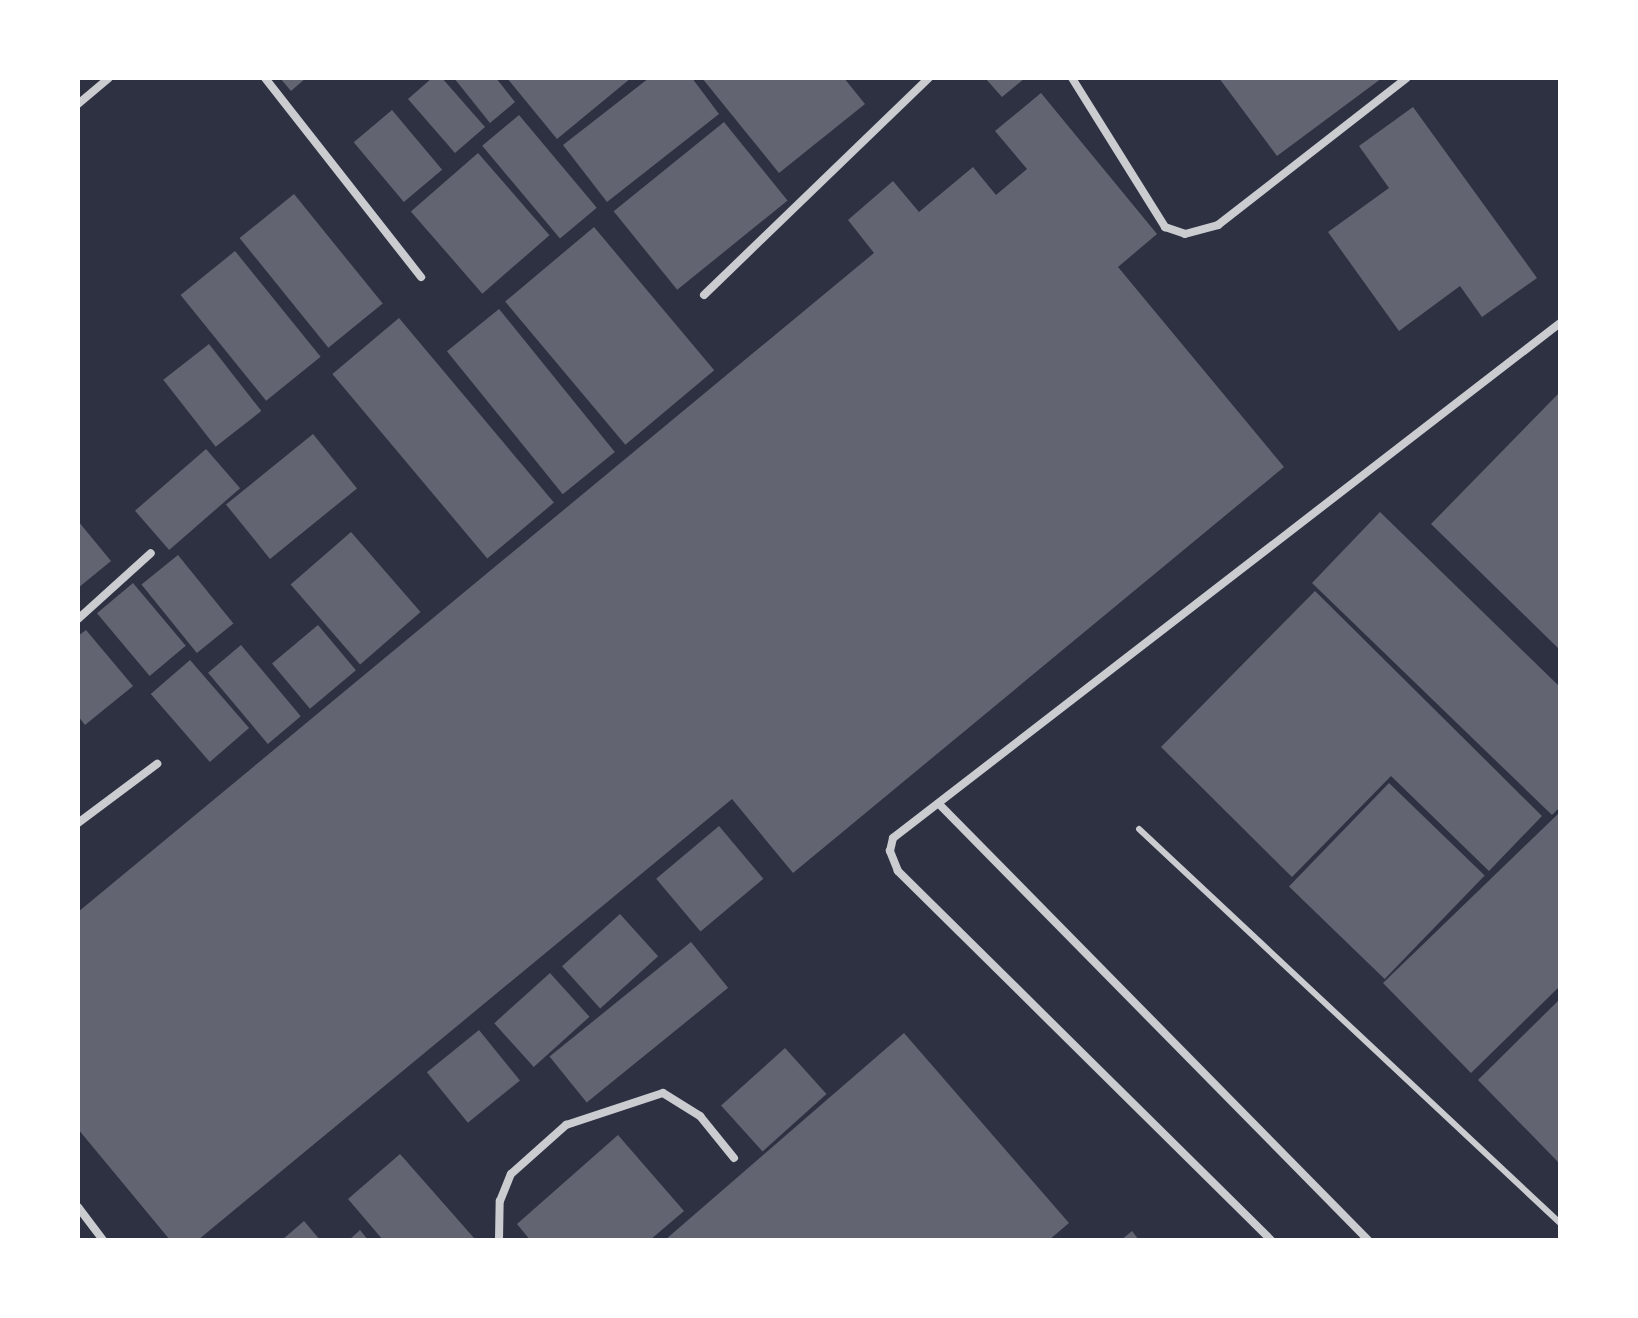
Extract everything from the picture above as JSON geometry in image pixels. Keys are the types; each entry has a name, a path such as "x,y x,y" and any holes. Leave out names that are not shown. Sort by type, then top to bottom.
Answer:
{"street":[{"path":"78,104 109,78"},
{"path":"265,78 421,277"},
{"path":"704,295 929,78"},
{"path":"1072,78 1165,227 1185,234 1218,225 1407,78"},
{"path":"1271,1240 898,871 890,851 893,838 1560,323"},
{"path":"78,619 151,553"},
{"path":"78,823 157,764"},
{"path":"939,804 1364,1236 1353,1240"},
{"path":"499,1240 500,1201 511,1174 566,1125 663,1093 700,1116 734,1158"},
{"path":"78,1207 103,1240"}],"lane":[{"path":"1139,829 1560,1223"}],"building":[{"path":"280,78 306,78 291,91"},
{"path":"432,78 442,78 485,127 455,153 408,99"},
{"path":"454,78 496,78 515,102 490,123"},
{"path":"507,78 631,78 557,139"},
{"path":"649,78 692,78 719,114 607,202 563,145"},
{"path":"702,78 844,78 865,104 779,173"},
{"path":"985,78 1025,78 1002,97"},
{"path":"1219,78 1382,78 1277,156"},
{"path":"1041,93 1157,234 1118,267 1284,467 793,873 732,799 198,1240 170,1240 78,1129 78,912 874,253 848,220 893,181 919,212 973,167 996,195 1027,169 995,131"},
{"path":"1413,107 1537,278 1482,317 1460,286 1399,331 1328,232 1389,188 1359,146"},
{"path":"392,110 442,170 404,202 354,142"},
{"path":"519,115 597,208 560,239 482,146"},
{"path":"724,122 788,200 677,290 614,211"},
{"path":"478,153 550,235 482,294 411,211"},
{"path":"294,194 383,304 328,348 240,238"},
{"path":"594,227 714,370 625,445 505,302"},
{"path":"235,251 321,357 266,401 181,295"},
{"path":"499,309 615,452 563,494 447,351"},
{"path":"399,318 554,503 487,559 332,374"},
{"path":"209,344 261,411 216,447 163,380"},
{"path":"1560,392 1560,650 1431,524"},
{"path":"313,434 357,488 270,559 226,504"},
{"path":"206,449 240,488 169,550 135,511"},
{"path":"1380,512 1560,687 1560,807 1552,815 1312,583"},
{"path":"78,521 111,561 78,588"},
{"path":"351,532 421,612 360,664 291,584"},
{"path":"178,555 233,623 197,653 141,585"},
{"path":"133,583 186,646 150,676 97,613"},
{"path":"1315,591 1542,816 1489,871 1391,776 1292,877 1161,747"},
{"path":"318,625 356,670 310,709 272,664"},
{"path":"86,630 133,686 85,725 78,716 78,636"},
{"path":"241,645 301,716 268,744 208,673"},
{"path":"190,660 249,728 210,762 151,694"},
{"path":"1389,783 1485,875 1385,979 1289,887"},
{"path":"1560,812 1560,986 1471,1073 1383,983"},
{"path":"719,826 763,879 701,932 656,879"},
{"path":"620,914 658,956 600,1009 562,966"},
{"path":"691,942 728,988 587,1102 550,1057"},
{"path":"550,973 589,1017 534,1067 494,1023"},
{"path":"1560,999 1560,1164 1478,1080"},
{"path":"479,1030 520,1081 468,1123 427,1072"},
{"path":"904,1033 1069,1223 1049,1240 665,1240"},
{"path":"785,1048 826,1094 763,1152 721,1106"},
{"path":"618,1135 684,1211 650,1240 530,1240 517,1224"},
{"path":"400,1154 474,1238 383,1240 348,1199"},
{"path":"304,1221 320,1240 282,1240"},
{"path":"360,1230 368,1240 349,1240"},
{"path":"1132,1231 1139,1240 1121,1240"}]}
